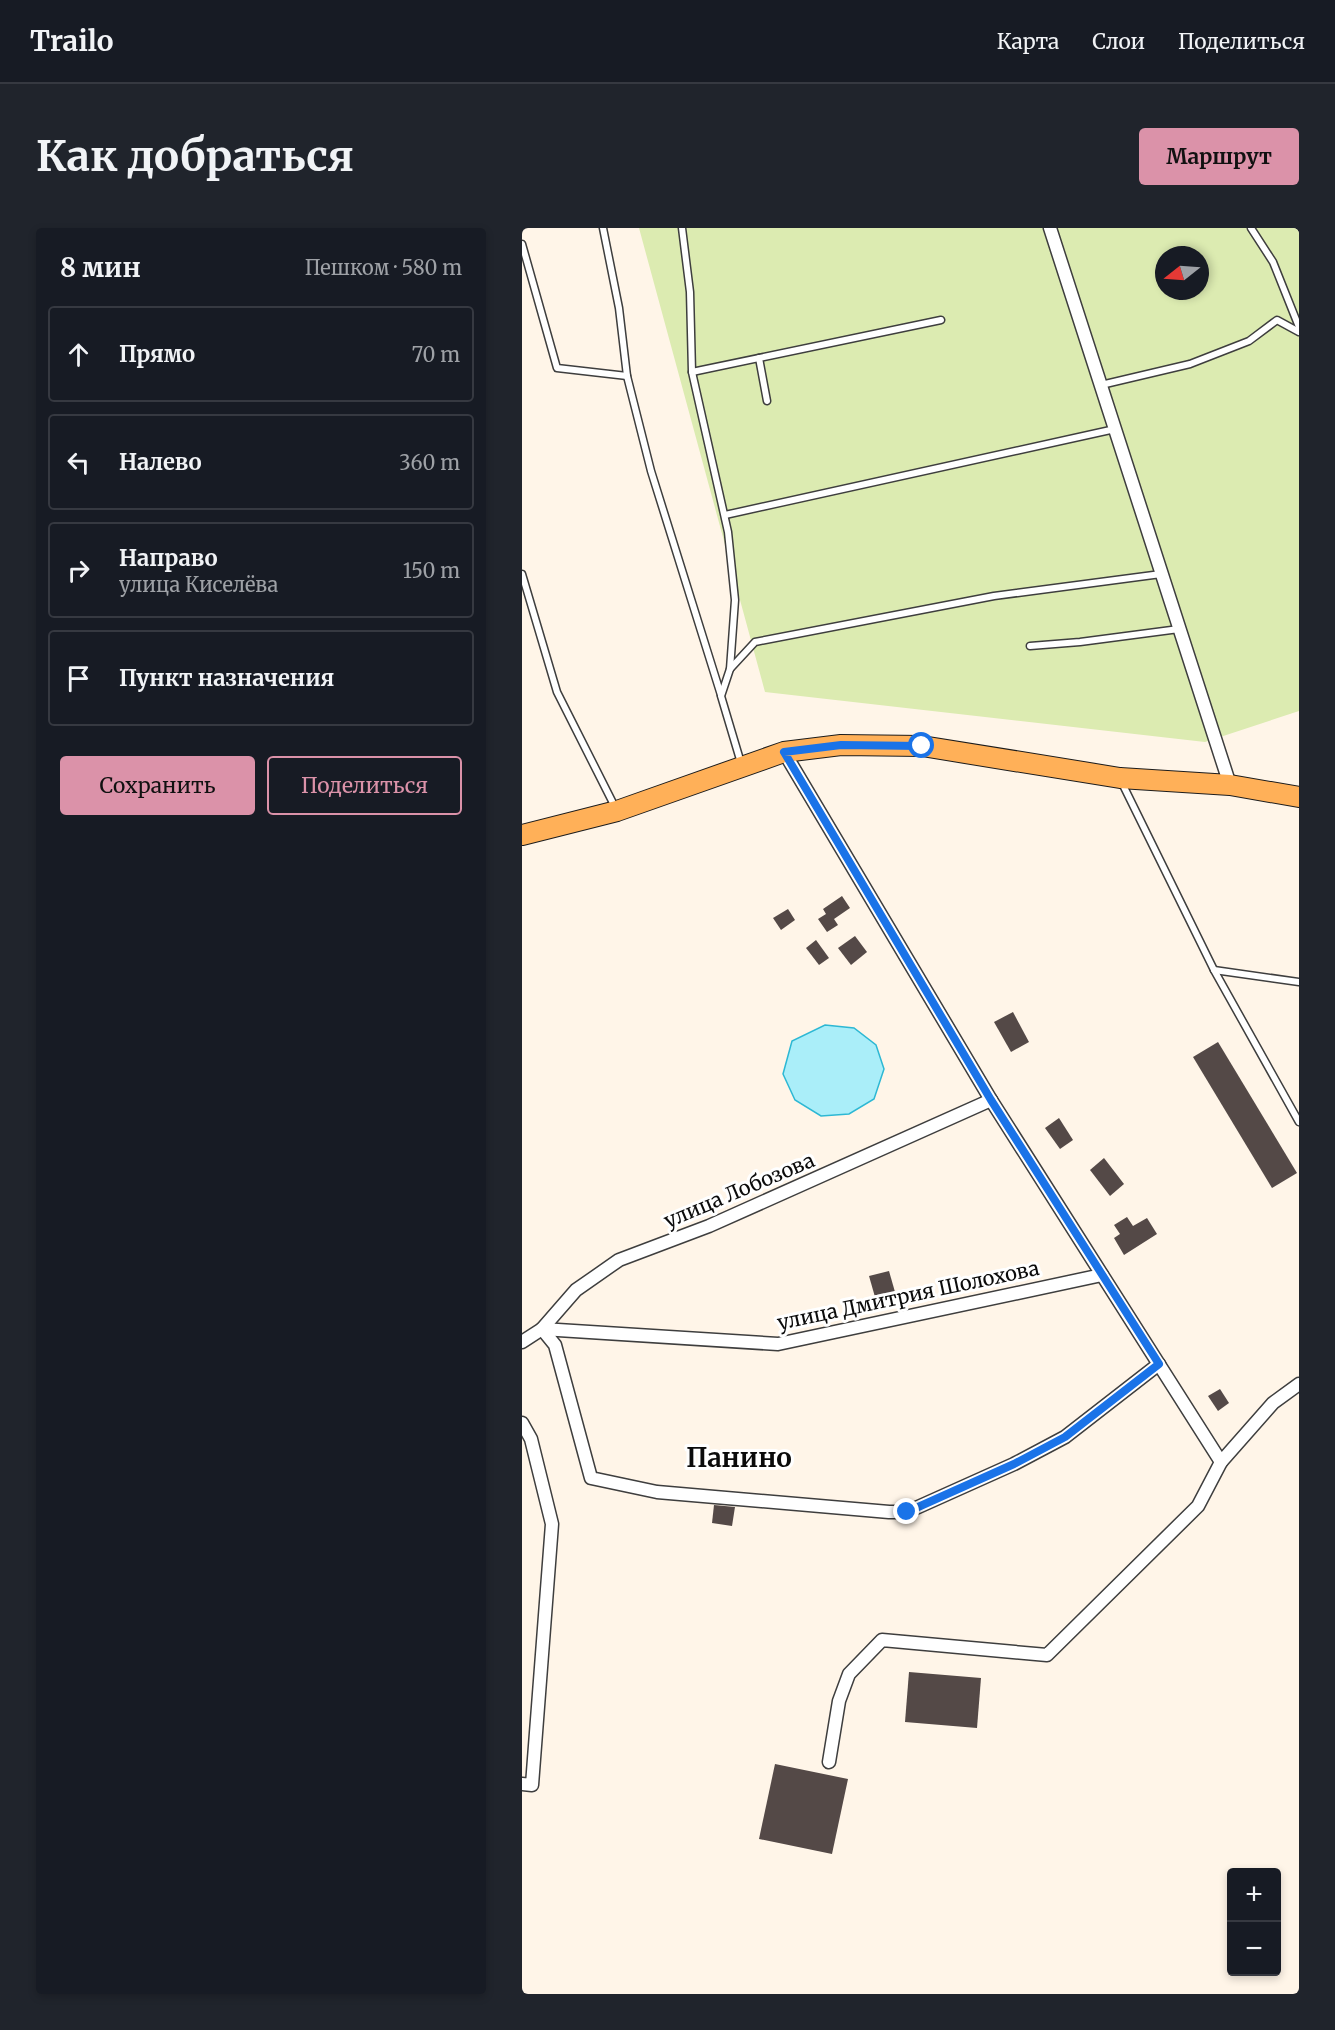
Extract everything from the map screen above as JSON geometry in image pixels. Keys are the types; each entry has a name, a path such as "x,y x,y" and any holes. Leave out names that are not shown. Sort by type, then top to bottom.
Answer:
{"main road":[{"path":"522,835 616,811 784,752 841,745 922,746 1120,778 1230,785 1299,797"}],"street":[{"path":"1050,228 1230,785"},
{"path":"784,752 991,1100 1221,1462"},
{"name":"улица Лобозова","path":"522,1342 542,1329 576,1290 619,1260 709,1226 991,1100"},
{"name":"улица Дмитрия Шолохова","path":"542,1329 778,1344 1102,1275"},
{"path":"542,1329 555,1345 591,1478 657,1492 890,1512 907,1512 1014,1464 1065,1437 1159,1364"},
{"path":"829,1762 838,1701 849,1674 882,1640 1047,1655 1198,1506 1221,1462 1273,1403 1299,1384"},
{"path":"522,1423 531,1439 552,1524 532,1785 522,1784"}],"lane":[{"path":"603,228 619,308 627,376 651,471 742,766"},
{"path":"682,228 690,292 692,372 728,532 735,600 730,669 721,696"},
{"path":"1251,228 1273,262 1299,327"},
{"path":"522,243 557,369 627,376"},
{"path":"692,372 941,320"},
{"path":"1100,385 1190,364 1249,341 1276,320 1299,332"},
{"path":"759,358 767,401"},
{"path":"724,515 1115,429"},
{"path":"522,574 557,693 616,811"},
{"path":"730,669 755,642 994,596 1161,574"},
{"path":"1030,646 1080,642 1179,628"},
{"path":"1120,778 1214,970 1299,1122"},
{"path":"1214,970 1299,982"}],"green space":[{"path":"639,228 1299,228 1299,711 1205,742 765,692"}],"water":[{"path":"825,1025 854,1028 876,1045 884,1069 874,1099 849,1114 821,1116 795,1100 783,1074 792,1041"}],"building":[{"path":"842,896 850,908 834,919 838,925 827,932 818,919 826,914 823,909"},
{"path":"788,909 795,920 781,930 773,918"},
{"path":"855,936 867,952 851,965 838,948"},
{"path":"816,940 829,958 819,965 806,948"},
{"path":"1013,1012 1029,1042 1011,1052 994,1022"},
{"path":"1218,1042 1297,1173 1272,1188 1193,1057"},
{"path":"1059,1118 1073,1140 1060,1149 1045,1128"},
{"path":"1104,1158 1124,1184 1110,1196 1090,1170"},
{"path":"1127,1217 1133,1226 1147,1218 1157,1234 1124,1255 1114,1238 1120,1234 1114,1225"},
{"path":"889,1271 895,1292 875,1297 869,1276"},
{"path":"1220,1389 1229,1403 1218,1411 1208,1396"},
{"path":"714,1505 735,1507 732,1526 712,1523"},
{"path":"909,1672 981,1678 977,1728 905,1722"},
{"path":"775,1764 848,1779 832,1854 759,1839"}],"district":[{"name":"Панино","path":"739,1457"}],"route":[{"path":"907,1512 1014,1464 1065,1437 1159,1364 991,1100 784,752 841,745 922,746"}]}
